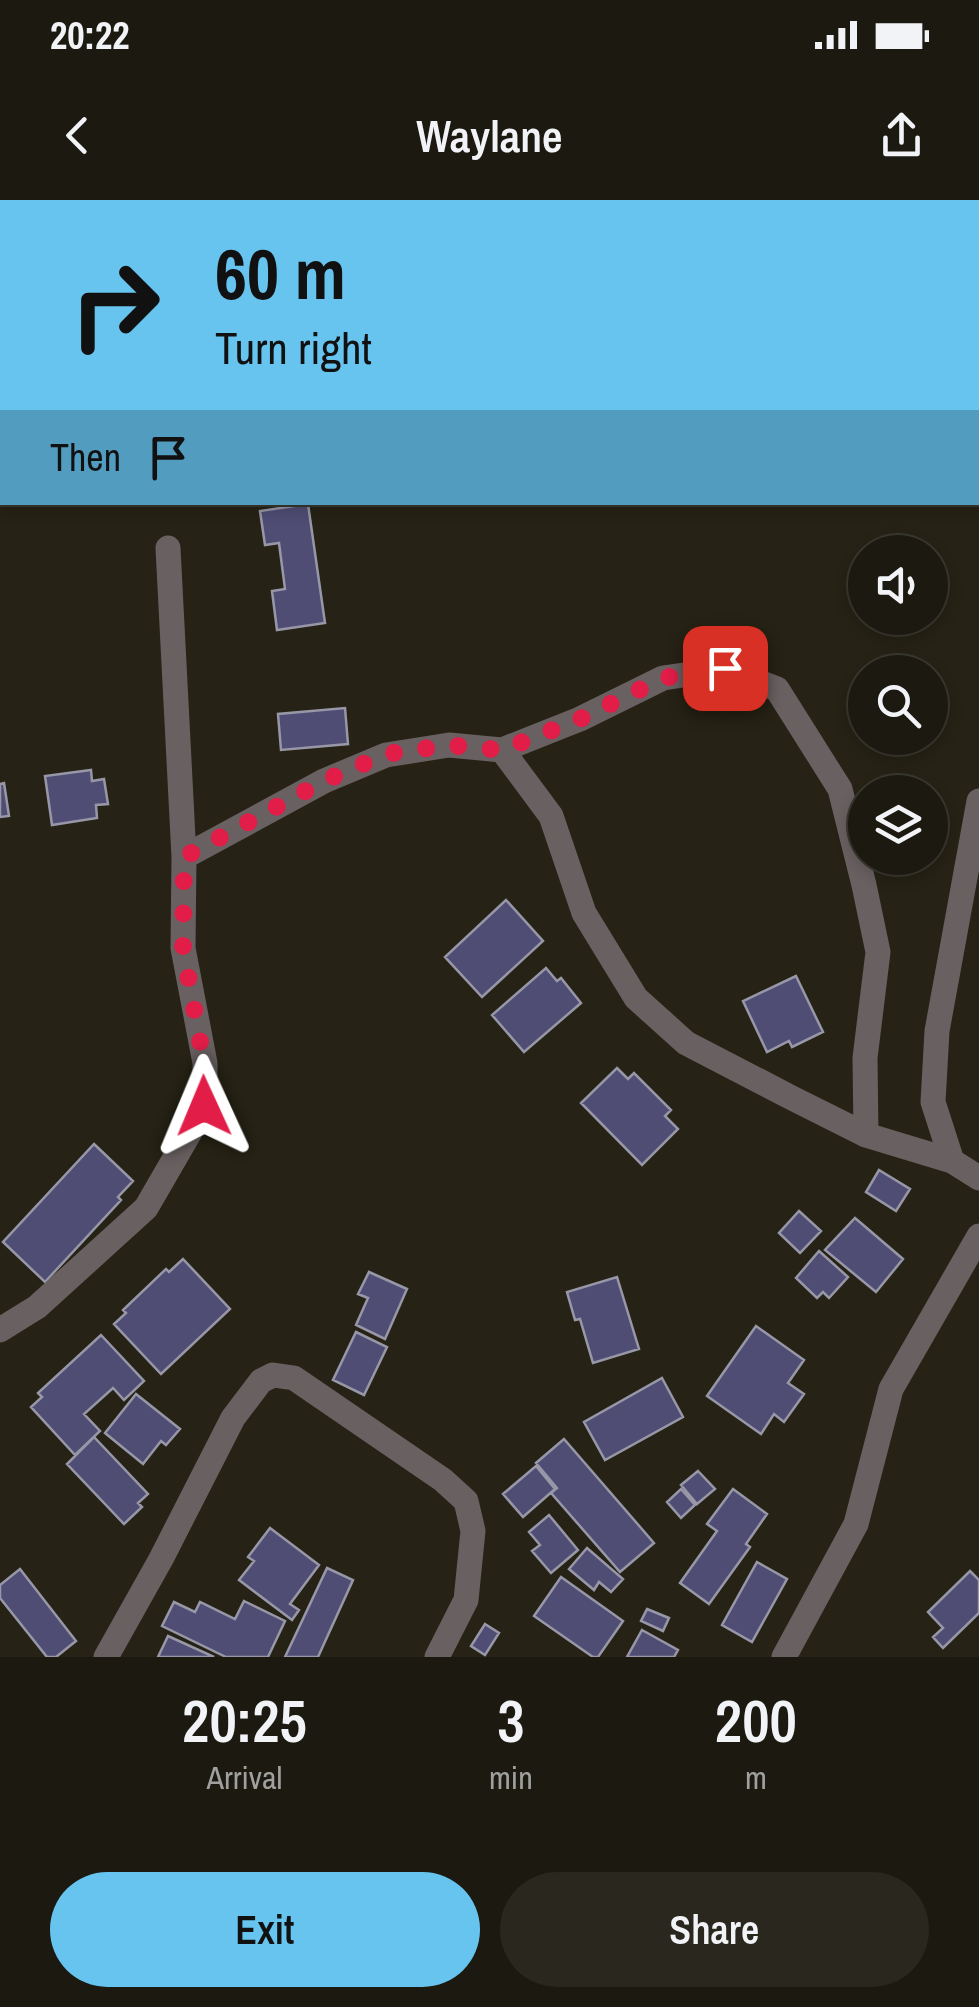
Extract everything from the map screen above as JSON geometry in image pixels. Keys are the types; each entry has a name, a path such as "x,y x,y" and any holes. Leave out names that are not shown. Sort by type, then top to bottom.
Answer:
{"street":[{"path":"0,1330 36,1307 146,1208 204,1106 204,1063 183,948 184,857 168,548"},
{"path":"184,857 324,781 386,754 449,745 502,750 580,719 663,678 725,668 777,689 840,789 878,952 866,1058 866,1135"},
{"path":"502,750 551,816 584,913 636,998 686,1043 866,1135 952,1161 979,1178"},
{"path":"952,1161 933,1102 937,1032 979,801"},
{"path":"784,1657 856,1524 891,1389 979,1236"},
{"path":"106,1657 234,1418 261,1381 273,1375 294,1378 443,1480 466,1501 472,1531 466,1600 436,1657"}],"building":[{"path":"308,505 325,623 277,630 272,591 285,589 279,543 265,545 260,511"},
{"path":"345,708 348,744 281,750 278,714"},
{"path":"91,770 92,781 104,779 108,804 96,805 97,818 52,825 45,776"},
{"path":"4,783 9,816 0,817 0,784"},
{"path":"506,900 543,941 482,997 445,957"},
{"path":"546,968 557,981 561,978 581,1003 524,1052 492,1015"},
{"path":"796,976 823,1032 792,1047 789,1041 767,1052 743,1001"},
{"path":"617,1068 628,1079 634,1073 671,1110 665,1116 678,1129 642,1165 581,1103"},
{"path":"94,1144 133,1181 118,1197 121,1200 45,1282 3,1242"},
{"path":"879,1170 910,1189 896,1211 866,1192"},
{"path":"799,1211 821,1231 800,1253 779,1233"},
{"path":"855,1218 903,1259 876,1292 825,1250"},
{"path":"819,1251 848,1277 829,1298 823,1292 817,1298 796,1278"},
{"path":"183,1259 230,1309 161,1374 114,1324 126,1313 123,1310 166,1269 169,1272"},
{"path":"369,1272 407,1289 385,1339 356,1325 368,1298 358,1294"},
{"path":"617,1277 639,1349 593,1363 567,1292"},
{"path":"756,1326 804,1360 788,1383 804,1394 784,1422 774,1414 761,1434 707,1396"},
{"path":"356,1332 387,1347 364,1395 333,1380"},
{"path":"101,1335 144,1381 124,1400 113,1388 84,1414 100,1431 75,1455 31,1407 42,1397 38,1393"},
{"path":"662,1378 683,1417 605,1460 584,1422"},
{"path":"136,1394 180,1429 166,1445 161,1441 143,1464 105,1433"},
{"path":"94,1437 148,1494 138,1503 142,1507 124,1524 67,1464"},
{"path":"564,1439 654,1543 620,1572 551,1493 557,1488 536,1463"},
{"path":"536,1466 555,1489 523,1517 503,1494"},
{"path":"698,1471 715,1489 697,1504 681,1485"},
{"path":"681,1489 695,1505 681,1518 667,1502"},
{"path":"733,1489 767,1514 746,1544 750,1547 709,1604 680,1583 717,1531 707,1524"},
{"path":"549,1515 578,1550 551,1573 532,1551 540,1545 529,1532"},
{"path":"270,1528 319,1565 290,1604 299,1610 292,1620 239,1580 254,1561 248,1557"},
{"path":"587,1548 623,1579 611,1592 599,1582 594,1590 569,1569"},
{"path":"757,1562 787,1579 752,1642 722,1625"},
{"path":"327,1568 353,1580 318,1657 285,1657"},
{"path":"20,1569 76,1641 56,1657 47,1657 0,1598 0,1585"},
{"path":"970,1571 979,1580 979,1613 943,1648 933,1637 943,1628 928,1612"},
{"path":"561,1577 623,1621 598,1657 534,1616"},
{"path":"244,1601 285,1621 268,1657 226,1657 162,1626 174,1602 195,1612 200,1602 235,1619"},
{"path":"647,1609 669,1618 663,1631 641,1621"},
{"path":"485,1624 499,1633 485,1655 471,1646"},
{"path":"642,1630 678,1650 674,1657 627,1657"},
{"path":"168,1636 214,1657 158,1657"}],"route":[{"path":"204,1106 204,1063 183,948 184,857 324,781 386,754 449,745 502,750 580,719 663,678 725,668"}]}
